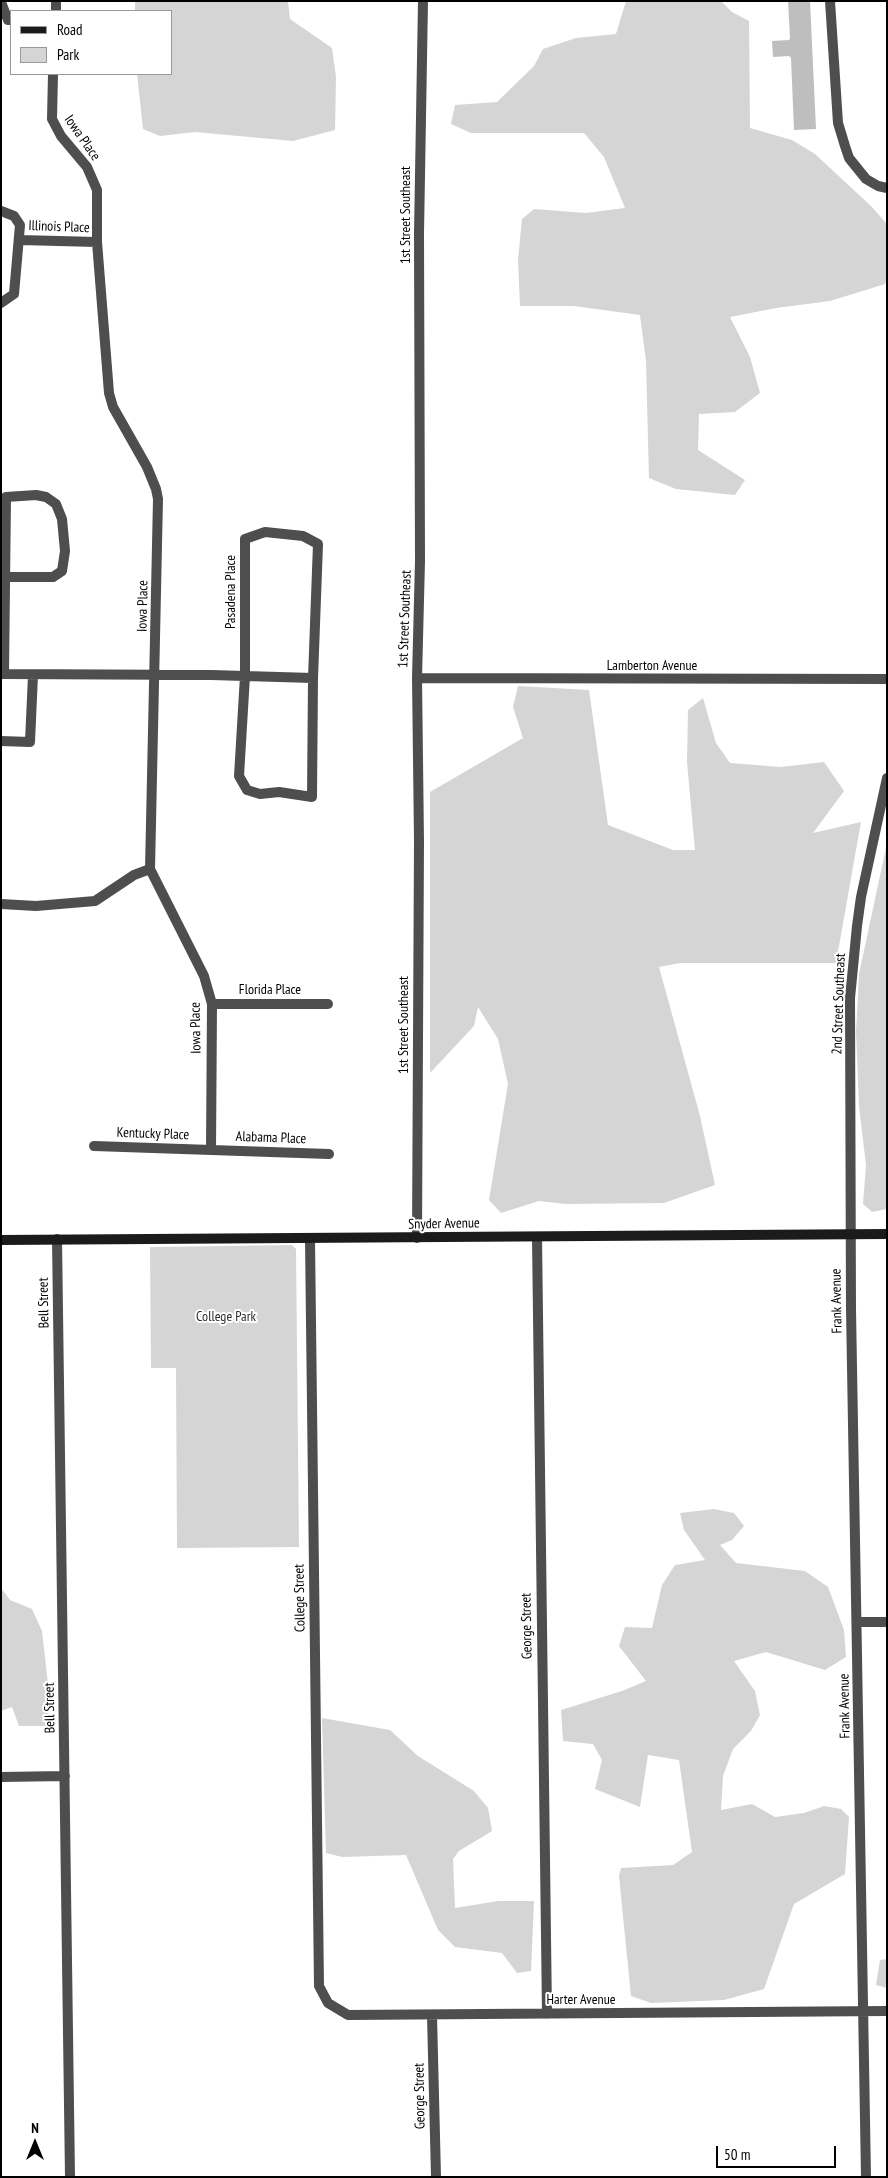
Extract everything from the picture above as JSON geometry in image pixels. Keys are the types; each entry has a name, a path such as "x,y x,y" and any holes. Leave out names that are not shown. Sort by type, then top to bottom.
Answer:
{"main road":[{"name":"Snyder Avenue","path":"1,1240 887,1234"}],"street":[{"name":"1st Street Southeast","path":"417,1238 419,841 416,678 420,561 419,233 423,1"},
{"path":"830,1 838,124 842,138 849,158 855,168 866,180 887,188"},
{"path":"1,2 8,20 10,20"},
{"name":"Iowa Place","path":"54,75 52,119 61,136 87,167 96,190 97,242 109,393 113,406 147,466 158,499 150,869 204,976 212,1004 211,1150"},
{"path":"1,210 14,216 20,225 14,294 1,303"},
{"name":"Illinois Place","path":"20,240 97,242"},
{"path":"5,577 53,577 59,574 64,564 65,551 62,519 56,504 46,497 36,495 6,497 3,674 313,678"},
{"name":"Pasadena Place","path":"265,532 303,536 318,544 313,678 312,797 279,792 260,794 247,790 239,776 244,676 245,539 265,532"},
{"path":"1,741 30,742 33,675"},
{"name":"Lamberton Avenue","path":"416,678 887,680"},
{"name":"2nd Street Southeast","path":"850,1235 852,969 861,897 887,778"},
{"path":"1,904 36,906 95,901 134,875 150,869"},
{"name":"Florida Place","path":"212,1004 328,1004"},
{"name":"Kentucky Place","path":"94,1146 211,1150"},
{"name":"Alabama Place","path":"211,1150 329,1154"},
{"name":"Frank Avenue","path":"850,1235 866,2177"},
{"name":"George Street","path":"536,1237 547,2014"},
{"name":"Bell Street","path":"57,1239 70,2177"},
{"name":"College Street","path":"310,1239 318,1956"},
{"path":"857,1622 887,1622"},
{"path":"1,1777 65,1776"},
{"name":"Harter Avenue","path":"318,1956 319,1986 328,2003 348,2015 887,2011"},
{"name":"George Street","path":"432,2015 436,2177"}],"green space":[{"path":"135,1 288,1 290,19 332,48 336,77 335,130 293,141 195,132 160,136 143,129 137,75 172,75 172,10 135,10"},
{"path":"626,1 721,1 732,12 749,21 750,128 792,140 815,154 871,206 887,224 887,278 885,284 830,301 776,308 730,317 750,357 760,393 735,412 699,414 698,450 745,480 735,495 676,489 649,478 646,361 640,315 574,306 520,306 518,260 522,219 534,209 586,213 625,208 604,157 584,133 471,133 451,124 455,105 497,102 534,66 543,49 576,38 616,34"},
{"path":"518,686 589,690 608,825 673,850 695,850 687,762 688,710 703,698 716,743 730,763 781,767 824,762 844,791 813,833 861,822 836,963 680,963 659,967 700,1116 715,1185 664,1203 565,1204 539,1201 501,1213 489,1200 508,1084 498,1039 478,1007 474,1026 430,1073 430,792 523,738 513,707"},
{"path":"887,843 887,1209 872,1212 863,1204 866,1165 859,1106 856,1032 859,974"},
{"name":"College Park","path":"292,1245 296,1249 299,1547 177,1548 176,1368 151,1368 150,1247"},
{"path":"714,1509 734,1513 744,1526 732,1540 720,1545 736,1563 805,1571 828,1587 844,1630 846,1657 825,1670 766,1652 734,1661 755,1691 760,1715 751,1731 733,1749 723,1776 721,1810 752,1804 775,1817 804,1813 824,1806 841,1809 849,1817 845,1874 794,1904 764,1989 724,2000 651,2003 631,1996 619,1876 621,1868 673,1865 692,1852 679,1760 648,1755 640,1807 595,1789 602,1760 593,1744 563,1741 561,1710 622,1691 646,1681 619,1646 625,1627 652,1628 662,1585 675,1565 705,1560 684,1530 680,1513"},
{"path":"1,1588 10,1600 32,1609 42,1631 49,1693 48,1726 19,1726 12,1707 1,1711"},
{"path":"322,1718 390,1730 418,1756 474,1791 488,1808 492,1831 459,1851 453,1859 455,1908 498,1901 534,1901 531,1971 517,1973 502,1953 455,1947 438,1930 406,1855 342,1857 326,1853"},
{"path":"887,1959 887,1988 876,1985 880,1960"}],"building":[{"path":"788,1 810,1 816,129 794,130 791,58 789,56 773,57 772,41 789,40 790,38"}]}
